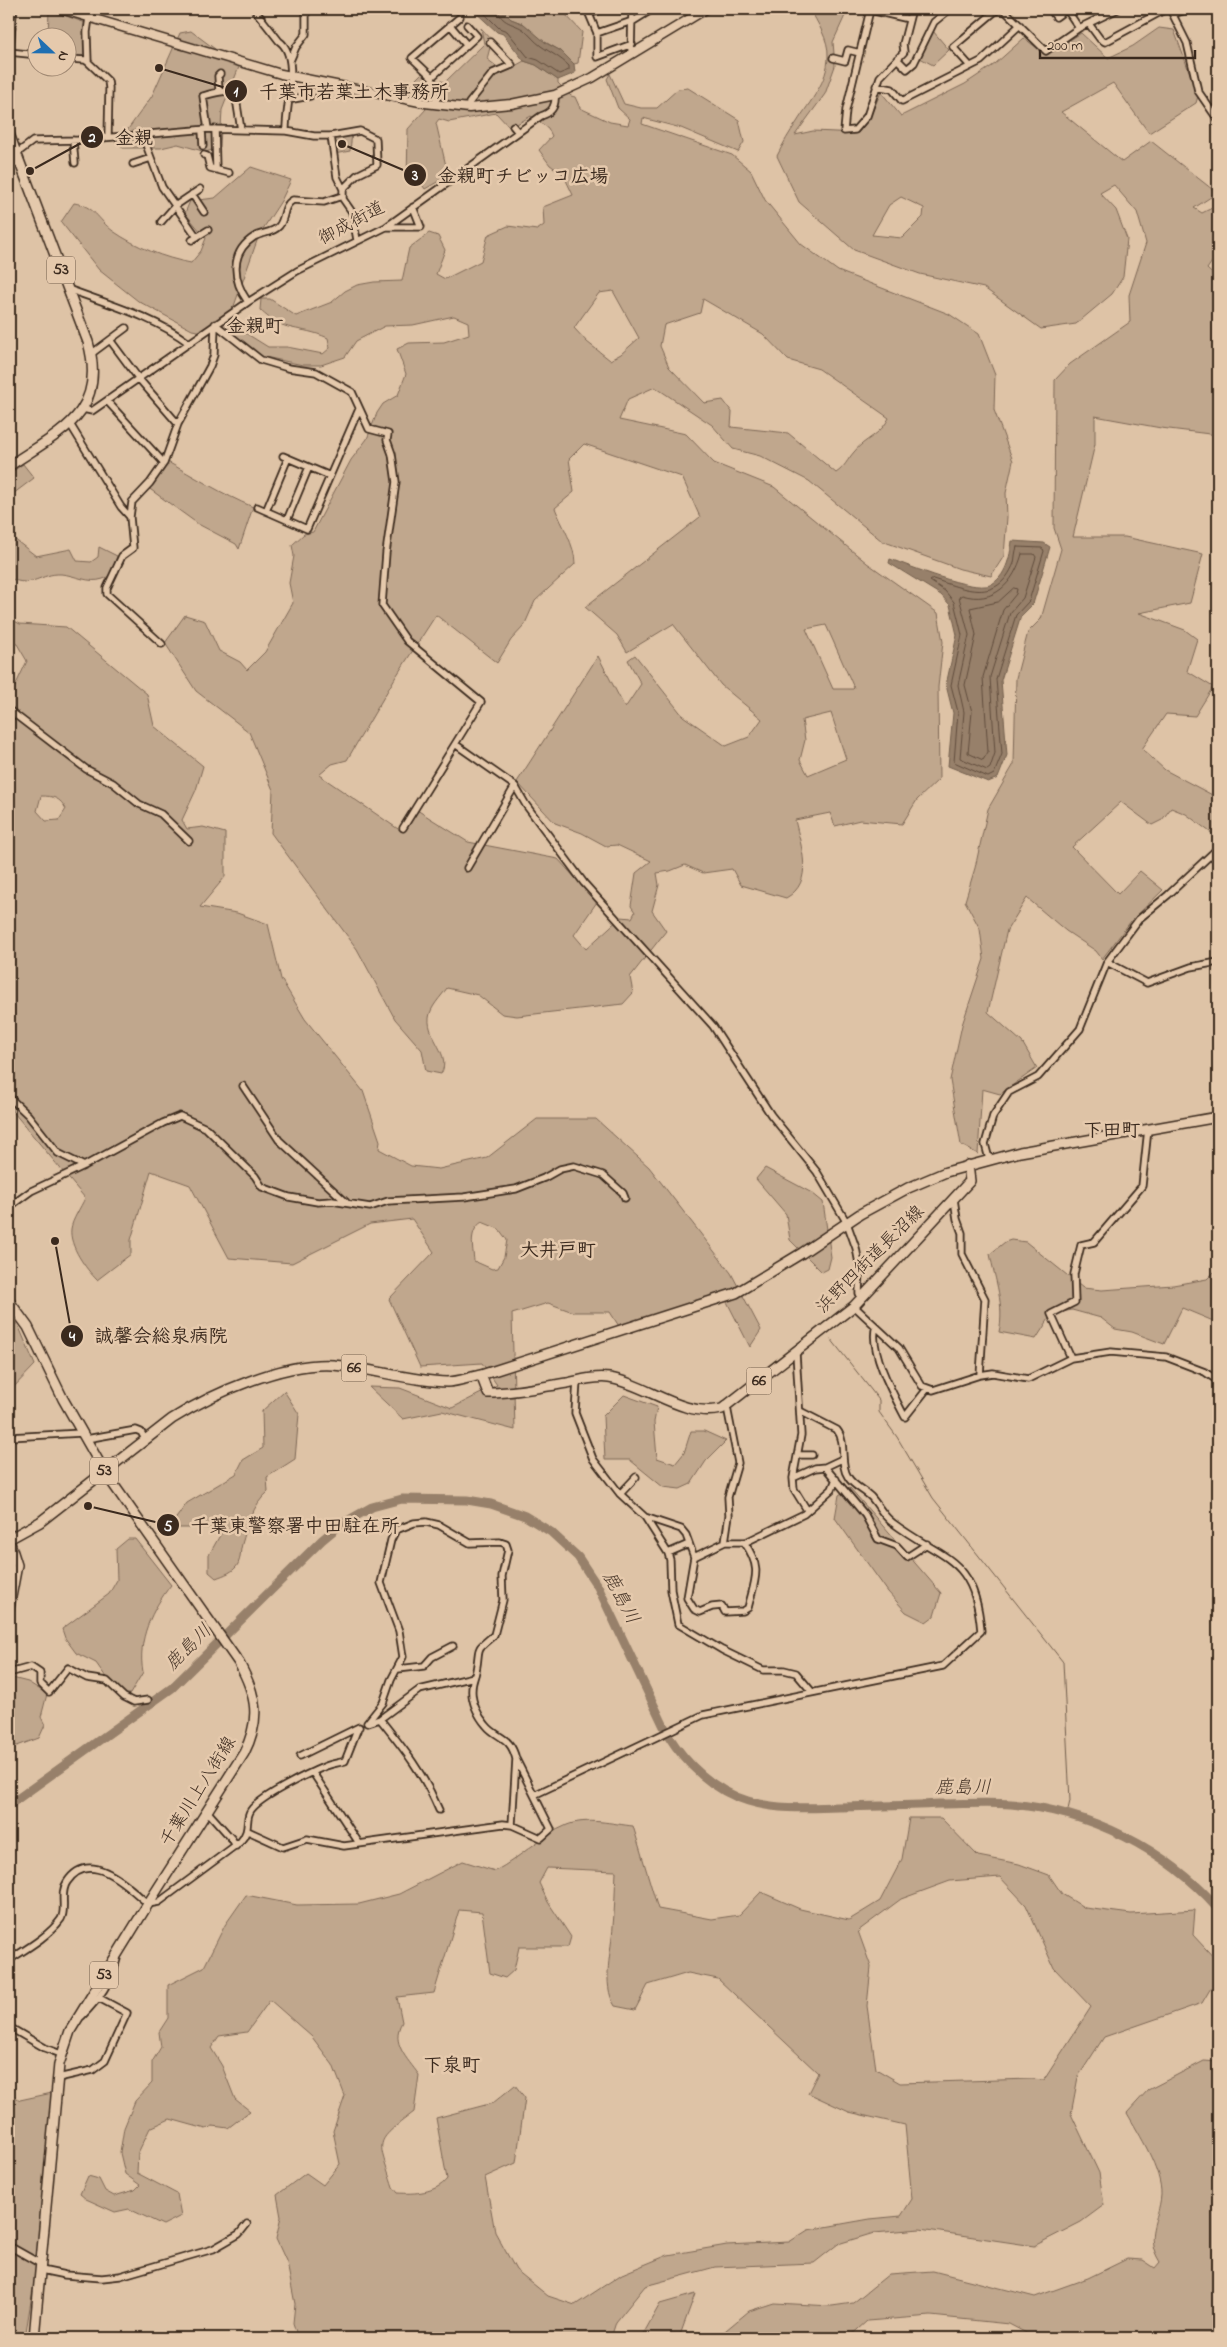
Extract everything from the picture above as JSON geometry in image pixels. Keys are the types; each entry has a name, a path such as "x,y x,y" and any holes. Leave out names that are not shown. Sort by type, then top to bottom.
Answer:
{"main road":[{"path":"9,41 11,13"},
{"name":"53","path":"9,134 91,354 92,379 83,409 70,424 9,466"},
{"name":"浜野四街道長沼線","path":"9,1608 16,1566 9,1540 40,1522 145,1439 186,1410 261,1377 300,1367 322,1365 448,1382 481,1375 736,1293 802,1254 860,1214 908,1188 946,1172 1020,1152 1218,1117"},
{"name":"浜野四街道長沼線","path":"726,1407 854,1306 970,1181 968,1165"},
{"name":"千葉川上八街線","path":"9,1301 28,1327 104,1471 239,1664 252,1690 255,1702 255,1723 251,1739 244,1753 119,1950 74,2025 61,2054 34,2338"},
{"name":"66","path":"481,1375 488,1393 509,1393 577,1381 609,1378 675,1403 711,1410 726,1407"}],"street":[{"path":"61,9 290,75 437,105 469,108 511,104 555,95 592,78 706,9"},
{"path":"254,9 285,45 290,61 288,100 285,116 286,131"},
{"path":"290,61 296,47 306,34 306,9"},
{"path":"603,9 589,14 597,33 597,57 632,44"},
{"path":"632,9 632,55"},
{"path":"597,33 632,22 652,9"},
{"path":"909,19 870,10 846,110 844,131 855,130 865,120 880,76 904,52 903,44 912,9"},
{"path":"898,59 907,69 914,63 934,22 950,9"},
{"path":"970,66 954,47 998,9"},
{"path":"1003,9 1046,51 1080,28 1118,9"},
{"path":"1050,9 1056,17 1067,10 1080,28"},
{"path":"1150,9 1154,15"},
{"path":"1089,24 1100,39 1105,42 1166,9"},
{"path":"1189,9 1171,12 1188,43 1198,90 1218,120"},
{"path":"437,105 432,77 412,58 460,17"},
{"path":"88,62 87,32 89,18"},
{"path":"450,25 467,45"},
{"path":"432,77 477,36 467,25"},
{"path":"876,86 892,89 902,101 982,61 1020,25"},
{"path":"469,108 469,103 489,76 512,65 490,42"},
{"path":"833,58 845,61 848,50 860,53"},
{"path":"9,52 28,54"},
{"path":"78,60 88,62 108,81 108,137"},
{"path":"219,91 218,76 220,74"},
{"path":"204,146 203,96 219,91 235,92 241,130"},
{"path":"288,100 310,96 313,92"},
{"name":"御成街道","path":"83,409 92,411 215,324 298,271 386,227 518,132 551,112 556,102 555,95"},
{"path":"513,126 518,132"},
{"path":"9,168 33,141 73,140 205,129 286,131 314,136 331,136 360,131 376,139 377,165 357,175 343,193 324,202 293,200 285,207 279,226 251,240 238,257 235,273 248,302"},
{"path":"216,129 216,168"},
{"path":"142,134 162,187 195,238 208,230"},
{"path":"331,136 337,177 352,212 357,240"},
{"path":"73,140 75,164"},
{"path":"204,155 207,156 210,168 230,173"},
{"path":"133,164 151,158"},
{"path":"156,172 164,168"},
{"path":"161,222 175,206 200,189"},
{"path":"192,194 204,212"},
{"path":"386,227 421,228 413,207"},
{"path":"68,289 156,323 189,343"},
{"path":"215,324 261,360 288,368 316,372 352,392 371,430 388,434 387,440 394,463 396,495 382,588 384,611 407,641 481,702 403,828"},
{"path":"162,644 107,594 107,588 122,556 133,548 130,517 132,502 164,463 178,424 210,366 214,355 215,324"},
{"path":"91,354 126,328"},
{"path":"110,340 139,379 178,424"},
{"path":"107,401 164,463"},
{"path":"257,507 307,529 359,409"},
{"path":"70,424 121,507 130,517"},
{"path":"266,511 286,458 330,476"},
{"path":"287,520 309,467"},
{"path":"121,507 131,534"},
{"path":"9,710 86,768 118,786 139,804 161,814 189,841"},
{"path":"455,744 515,786 526,805 584,883 713,1026 750,1079 771,1115 817,1172 847,1223 856,1248 860,1269 859,1293 861,1298"},
{"path":"467,868 515,786"},
{"path":"989,1159 984,1144 996,1110 1008,1092 1038,1077 1080,1029 1107,962 1138,919 1168,895 1218,848"},
{"path":"1107,962 1147,983 1191,967 1218,962"},
{"path":"243,1086 280,1140 346,1202"},
{"path":"9,1097 28,1114 58,1153 84,1166"},
{"path":"9,1207 31,1192 180,1116 206,1128 266,1189 288,1197 318,1202 346,1202 370,1206 388,1201 483,1195 498,1190 516,1189 544,1178 560,1169 574,1166 603,1175 625,1198"},
{"path":"1071,1358 1051,1314 1074,1302 1074,1274 1081,1245 1094,1242 1142,1186 1148,1129"},
{"path":"954,1199 957,1219 962,1233 962,1254 986,1299 980,1375"},
{"path":"854,1306 899,1348 919,1382 927,1389 934,1390 980,1375 993,1374 1028,1379 1071,1358 1111,1352 1155,1355 1192,1366 1218,1381"},
{"path":"876,1326 874,1338 881,1364 905,1416 927,1389"},
{"path":"796,1353 801,1435 793,1478 794,1490 807,1510"},
{"path":"577,1381 574,1413 582,1436 593,1458 620,1494 645,1517 668,1553 671,1590 678,1624 722,1650 764,1670 784,1670 796,1673 812,1692"},
{"path":"725,1542 729,1515 728,1497 738,1463 726,1407"},
{"path":"534,1795 710,1714 943,1666 981,1631 980,1618 968,1578 954,1562 886,1517 871,1497 848,1477 842,1459 840,1436 837,1430 800,1411"},
{"path":"9,1437 84,1436 136,1430 141,1432 145,1439"},
{"path":"798,1455 812,1455"},
{"path":"793,1478 842,1459"},
{"path":"825,1467 865,1515 878,1539 897,1546 907,1557 927,1544"},
{"path":"620,1494 636,1477"},
{"path":"694,1557 725,1542 744,1542 804,1514 832,1489 836,1479"},
{"path":"645,1517 681,1529 686,1535 694,1557 687,1598 694,1609 700,1612 712,1607 722,1606 725,1612 743,1611 748,1608 757,1569 753,1556 744,1542"},
{"path":"248,1831 283,1847 307,1839 340,1846 503,1824 512,1825 541,1838 551,1829 510,1746 501,1735 486,1725 476,1709 471,1691 481,1645 496,1632 497,1619 503,1600 502,1576 508,1546 500,1542 470,1542 439,1525 426,1522 414,1523 396,1530 391,1540 381,1583 399,1631 403,1656 391,1680 383,1703 367,1723"},
{"path":"668,1553 690,1544"},
{"path":"398,1669 424,1666 432,1657 453,1646"},
{"path":"9,1673 31,1667 40,1673 40,1683 49,1692 68,1668 87,1678 107,1681 124,1697 134,1702 148,1700"},
{"path":"300,1756 367,1723 380,1720 419,1690 474,1677"},
{"path":"380,1720 409,1755 428,1783 439,1810"},
{"path":"9,1960 48,1932 61,1919 64,1891 67,1882 79,1872 93,1867 120,1878 148,1904 159,1902 236,1846 246,1836 249,1814 253,1808 278,1790 344,1761 358,1728"},
{"path":"512,1825 516,1759"},
{"path":"313,1773 359,1843"},
{"path":"207,1811 236,1846"},
{"path":"74,2025 99,1998 112,1978 119,1950"},
{"path":"58,2078 93,2070 105,2061 127,2013 99,1998"},
{"path":"9,2027 45,2048 61,2054"},
{"path":"9,2246 41,2267 65,2275 102,2278 120,2276 213,2249 238,2234 247,2224"}],"shaded area":[{"path":"501,9 575,9 565,14 582,32 578,63 574,64 561,51 540,39 524,24 511,19"},
{"path":"810,9 848,9 833,42 835,66 825,94 795,135 813,131 858,133 869,119 881,92 901,116 965,84 995,64 1024,38 1046,55 1081,33 1108,58 1133,46 1159,28 1174,30 1198,96 1196,103 1149,133 1113,83 1061,112 1122,162 1151,141 1217,193 1194,208 1202,213 1218,205 1218,253 1207,269 1218,279 1218,435 1161,428 1095,416 1095,444 1073,537 1125,537 1203,554 1190,603 1139,613 1185,630 1197,639 1187,671 1213,687 1195,716 1166,714 1142,749 1165,770 1218,798 1218,838 1186,814 1171,808 1162,820 1152,825 1121,802 1072,847 1118,894 1140,871 1163,890 1131,921 1102,959 1096,951 1066,931 1027,898 1007,930 988,1012 1022,1042 1037,1068 1000,1094 982,1089 978,1154 961,1145 950,1080 962,1025 984,959 980,929 965,901 975,868 988,809 1014,764 1016,678 1028,632 1041,619 1061,549 1054,528 1055,380 1070,364 1130,322 1129,295 1146,243 1137,212 1114,185 1100,193 1116,210 1127,239 1123,277 1112,294 1076,324 1041,329 984,288 920,274 854,250 799,202 777,156 822,83 825,74 828,56 827,44","holes":["901,197 924,208 923,217 902,238 872,235 889,205"]},
{"path":"49,10 86,23 85,55 78,56 78,28 48,28"},
{"path":"481,28 492,40 487,59 504,72 524,61 536,65 558,80 558,83 571,96 575,97 580,108 610,122 628,125 630,119 618,108 607,79 610,74 624,104 641,108 657,108 678,89 688,88 739,120 744,142 738,152 681,128 643,118 642,124 732,155 751,171 765,200 801,244 838,271 949,314 979,334 995,375 994,410 1013,461 1006,493 1007,517 1004,556 991,576 960,569 882,541 809,481 760,456 733,449 712,425 655,387 628,399 619,420 686,434 714,463 774,487 867,563 938,613 943,642 938,687 939,779 917,800 902,824 860,820 835,826 830,813 795,820 804,863 803,873 795,891 786,898 741,885 732,869 703,873 685,865 670,871 657,873 659,885 652,911 666,931 630,977 633,993 623,1004 517,1016 502,1014 478,995 447,988 434,1006 429,1018 429,1025 442,1053 444,1067 441,1074 426,1071 422,1050 395,1019 357,949 271,833 273,790 249,732 196,691 165,643 185,615 205,621 219,651 240,662 247,670 265,652 293,603 289,583 294,556 292,545 304,534 313,532 351,460 367,439 377,413 383,404 398,395 406,374 397,349 409,343 444,342 469,334 468,322 454,316 413,325 385,326 356,341 345,357 321,365 303,365 256,355 227,329 214,334 192,330 138,301 99,270 61,222 74,203 81,205 87,207 113,231 131,242 161,255 191,263 201,251 206,238 185,213 190,201 215,198 251,167 291,180 281,201 259,235 234,306 231,324 268,347 287,347 323,354 330,348 328,338 277,323 260,310 261,299 270,299 296,316 332,302 345,291 357,285 402,281 409,248 429,233 438,236 445,250 436,274 445,279 481,261 488,235 508,226 537,230 544,225 543,207 573,195 563,174 550,165 539,150 552,136 548,128 531,116 510,128 496,113 449,122 439,119 436,123 446,166 439,181 425,189 418,179 407,180 408,129 426,109 406,89 427,68 437,80 445,82 484,44","holes":["613,291 639,338 621,354 610,360 587,342 574,328 599,293","703,299 763,334 788,360 819,369 889,418 877,433 858,447 844,466 836,473 788,433 731,427 732,412 723,400 704,403 669,367 660,346 664,325 700,313","584,444 682,477 700,517 585,607 617,635 627,652 673,624 721,685 762,719 749,737 726,746 683,716 635,655 628,660 641,684 625,708 598,656 517,782 555,823 582,833 606,846 617,845 651,861 636,873 631,906 635,912 632,918 621,917 586,949 574,935 597,902 558,859 468,842 417,810 401,831 319,775 332,764 347,760 395,678 436,615 497,663 511,640 524,626 535,601 575,564 571,543 555,508 574,492 569,459","826,625 853,689 833,689 806,629","831,713 846,759 808,775 800,760 805,740 802,720"]},
{"path":"191,31 239,67 222,110 220,147 206,152 178,144 161,148 123,148 118,143 152,96 180,33"},
{"path":"933,31 949,50 933,65 920,58"},
{"path":"352,133 350,151 334,154 332,137"},
{"path":"166,461 219,491 253,507 239,549 236,544 198,524 147,487"},
{"path":"23,464 34,478 9,497 9,474"},
{"path":"9,535 36,556 71,549 77,561 91,562 98,557 99,547 117,556 111,573 103,579 87,580 54,574 30,581 17,581 9,578"},
{"path":"9,618 20,624 66,627 147,694 154,726 203,766 196,790 182,820 187,829 203,827 225,833 225,877 200,907 237,913 268,924 281,979 305,1019 363,1091 380,1141 379,1149 411,1166 439,1169 487,1158 537,1119 596,1119 649,1167 731,1273 761,1330 750,1347 724,1296 622,1331 610,1312 573,1312 548,1303 512,1314 515,1430 442,1411 403,1419 369,1387 400,1388 452,1408 497,1385 482,1363 420,1367 389,1299 434,1252 412,1219 370,1224 292,1263 229,1258 190,1185 151,1171 131,1240 131,1254 97,1280 79,1257 71,1236 73,1222 85,1198 9,1107 9,699 27,661 17,644 9,643","holes":["41,796 56,798 64,805 66,809 59,820 46,821 37,811","482,1222 499,1229 507,1240 504,1257 498,1268 492,1269 474,1261 473,1235"]},
{"path":"765,1168 812,1193 823,1202 831,1257 828,1269 822,1272 790,1240 786,1214 756,1179"},
{"path":"1011,1240 1026,1242 1083,1288 1102,1290 1173,1285 1207,1279 1218,1268 1218,1323 1182,1308 1164,1344 1132,1332 1115,1329 1101,1318 1072,1310 1052,1314 1036,1339 999,1332 1001,1322 1000,1302 990,1254 1005,1242"},
{"path":"9,1315 19,1327 35,1365 9,1392"},
{"path":"284,1391 299,1414 295,1459 267,1477 268,1492 258,1503 251,1516 238,1564 231,1571 216,1578 209,1572 209,1555 224,1528 169,1528 187,1503 236,1474 243,1460 263,1448 262,1411"},
{"path":"624,1395 657,1407 654,1422 657,1458 675,1464 684,1453 691,1431 704,1431 726,1441 706,1461 691,1484 680,1489 663,1487 630,1460 605,1460 603,1416"},
{"path":"850,1488 941,1593 934,1616 926,1622 906,1612 888,1592 835,1518 839,1495"},
{"path":"128,1539 135,1539 171,1585 152,1615 144,1637 142,1648 143,1672 130,1694 118,1694 96,1663 76,1653 65,1638 62,1629 109,1594 117,1580 116,1549"},
{"path":"12,1678 28,1682 47,1694 41,1717 45,1725 39,1738 17,1746 9,1744 9,1681"},
{"path":"909,1818 941,1818 978,1856 1019,1864 1049,1875 1062,1894 1085,1908 1131,1914 1195,1910 1193,1935 1218,1962 1215,1981 1202,2003 1104,2037 1078,2077 1071,2114 1099,2173 1104,2205 1081,2222 1034,2246 920,2229 874,2233 838,2244 814,2263 715,2267 645,2286 616,2322 611,2338 298,2338 293,2323 295,2304 287,2263 276,2239 281,2217 277,2195 306,2173 323,2185 340,2164 333,2131 345,2096 333,2065 312,2037 270,2000 247,2032 219,2036 211,2048 222,2066 235,2099 250,2111 228,2128 213,2126 206,2129 170,2119 150,2128 138,2153 137,2173 177,2194 181,2216 163,2225 129,2209 115,2212 86,2199 80,2194 88,2176 99,2179 105,2191 114,2196 135,2190 140,2185 125,2174 120,2153 124,2128 135,2101 152,2083 152,2062 161,2047 159,2032 168,2018 168,1985 204,1967 225,1925 246,1895 297,1905 359,1904 399,1894 463,1861 495,1871 557,1830 567,1825 591,1821 633,1826 658,1909 712,1919 739,1915 761,1892 800,1909 849,1920 880,1901 902,1859","holes":["547,1868 616,1871 614,1919 608,1967 609,1988 615,2006 635,2010 648,1985 688,1973 718,1979 818,2073 808,2093 849,2112 905,2125 912,2199 901,2216 870,2219 808,2230 789,2242 727,2245 668,2255 622,2274 575,2305 548,2296 516,2270 495,2232 485,2177 516,2163 525,2098 515,2085 493,2103 436,2118 447,2179 431,2190 418,2193 398,2193 393,2187 384,2160 382,2144 391,2130 414,2112 419,2075 399,2044 398,2037 402,2022 397,1997 434,1993 459,1910 482,1912 490,1973 505,1978 514,1970 519,1947 568,1947 571,1937 548,1902 539,1883","1000,1877 1026,1905 1054,1968 1091,2007 1044,2080 900,2083 876,2069 867,2006 871,1967 858,1931 901,1899 950,1881"]},
{"path":"1204,2061 1218,2062 1218,2338 1031,2338 1030,2335 1009,2324 931,2316 867,2321 848,2338 719,2338 720,2335 749,2311 774,2303 832,2306 853,2303 889,2274 933,2271 1035,2297 1088,2278 1127,2259 1143,2260 1155,2268 1160,2262 1155,2252 1152,2236 1160,2204 1160,2185 1149,2152 1127,2113 1148,2090"},
{"path":"9,2093 20,2100 52,2093 35,2276 25,2338 9,2338"},
{"path":"695,2294 679,2338 641,2338 660,2304"}],"water":[{"path":"472,9 501,9 511,19 524,24 546,43 561,51 574,64 575,73 558,80 536,65 524,61 503,34 497,32"},
{"path":"1012,541 1044,543 1050,547 1033,604 1021,616 1001,680 1007,755 998,778 988,782 948,766 953,713 946,685 957,635 950,605 941,595 889,563 890,559 956,582 981,586 990,585 1003,572"}],"waterway":[{"path":"831,1339 879,1400 879,1412 897,1437 933,1498 1063,1662 1070,1801 1067,1814"},
{"name":"鹿島川","path":"9,1805 172,1688 322,1540 340,1525 372,1507 402,1499 467,1500 491,1504 525,1516 551,1532 578,1557 598,1587 668,1735 692,1766 724,1791 759,1804 792,1808 993,1803 1040,1808 1098,1824 1125,1836 1175,1868 1218,1908"}],"place":[{"name":"千葉市若葉土木事務所","path":"159,68"},
{"name":"金親町チビッコ広場","path":"342,144"},
{"name":"金親","path":"30,171"},
{"name":"誠馨会総泉病院","path":"55,1241"},
{"name":"千葉東警察署中田駐在所","path":"88,1506"}],"district":[{"name":"金親町","path":"255,327"},
{"name":"下田町","path":"1112,1131"},
{"name":"大井戸町","path":"558,1251"},
{"name":"下泉町","path":"452,2066"}]}
